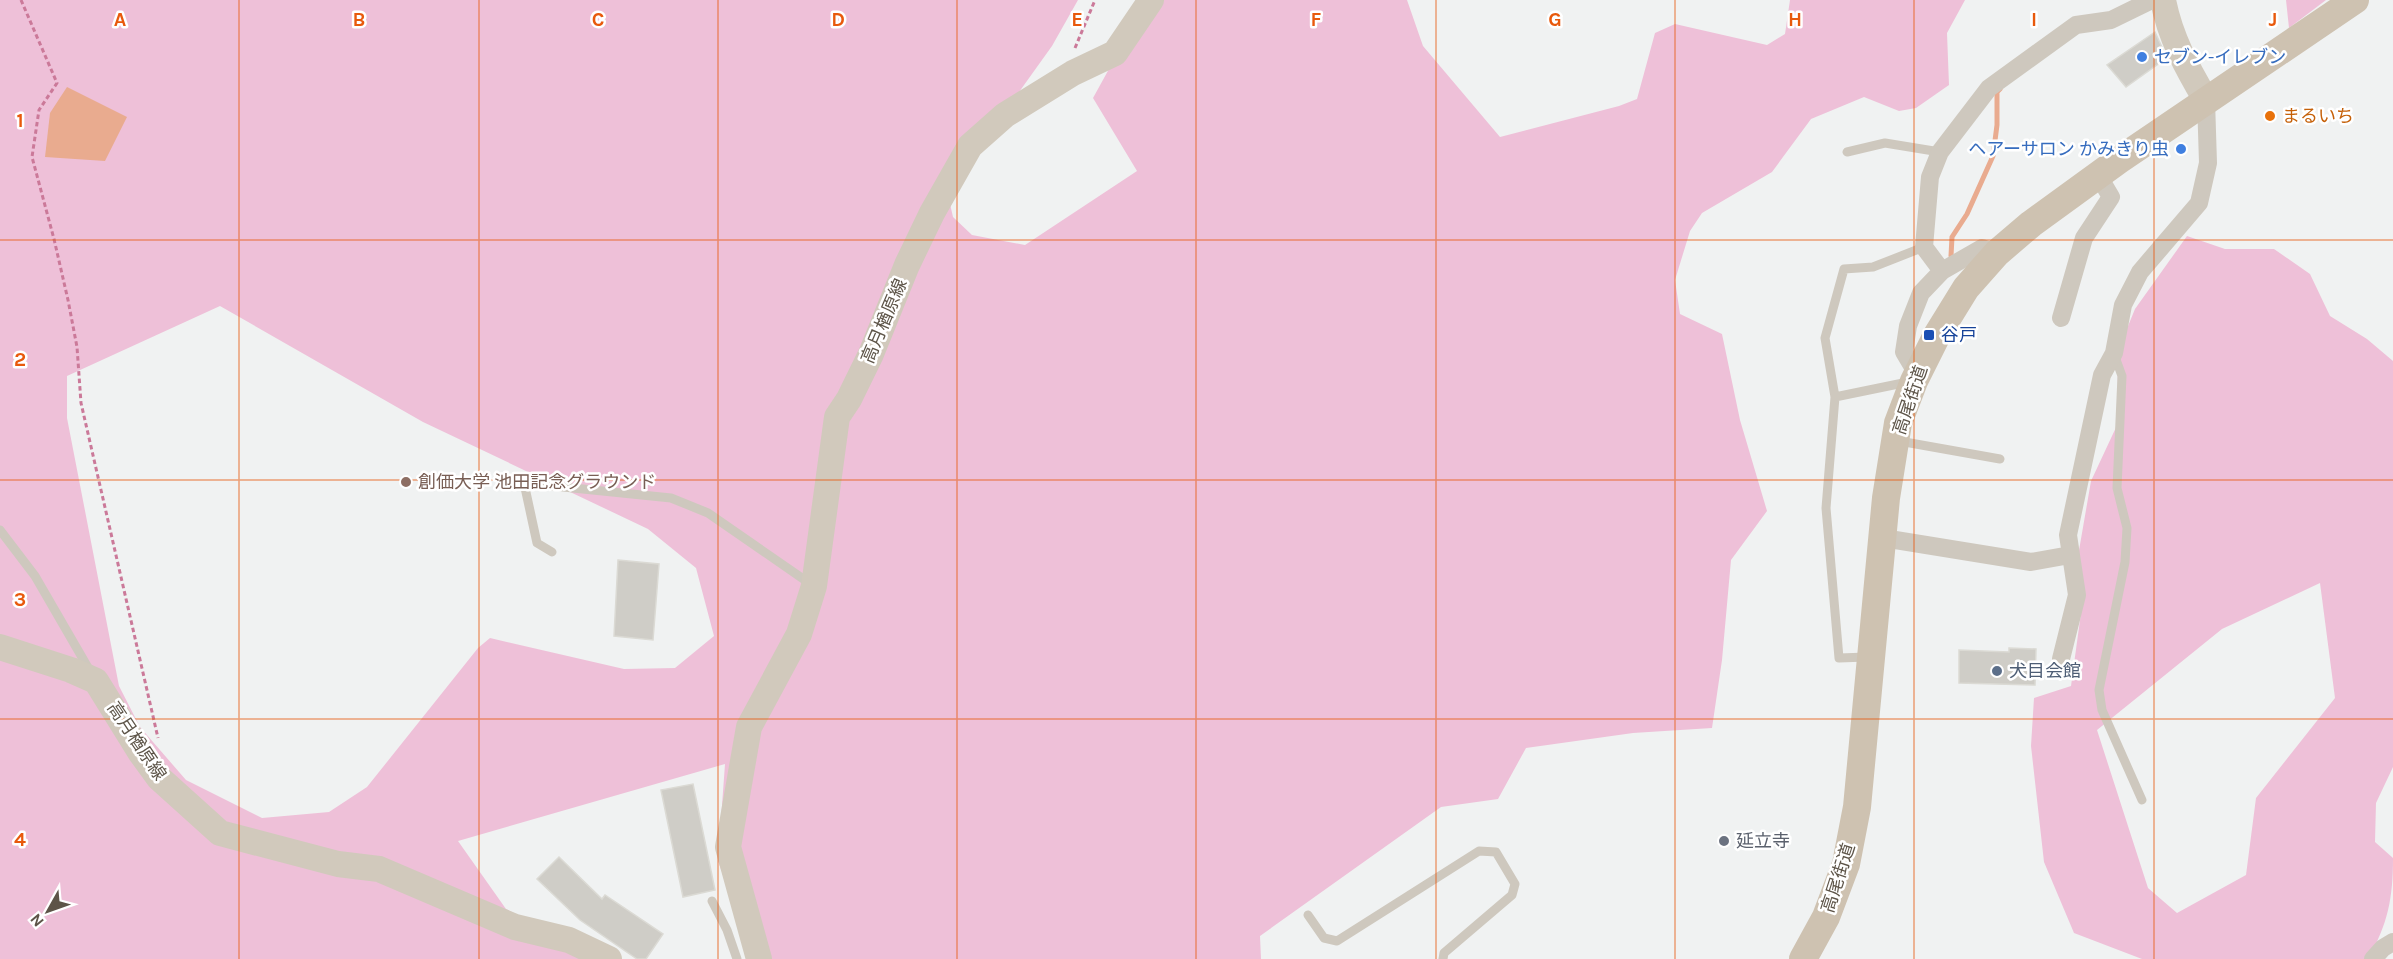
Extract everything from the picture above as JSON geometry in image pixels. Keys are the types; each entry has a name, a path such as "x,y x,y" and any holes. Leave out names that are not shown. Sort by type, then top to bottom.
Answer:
{"main road":[{"name":"高月楢原線","path":"759,959 728,847 749,727 800,634 814,586 837,417 849,399 871,354 907,265 932,213 970,146 986,129 1005,115 1073,73 1115,53 1151,0"},
{"path":"2163,0 2167,19 2178,48 2206,100"},
{"name":"高尾街道","path":"1803,959 1826,917 1846,864 1857,807 1886,498 1898,423 1915,378 1936,335 1966,288 1997,253 2031,224 2206,100 2355,0"},
{"path":"0,647 71,670 96,681"},
{"name":"高月楢原線","path":"96,681 159,778 220,833 338,864 379,869 515,927 569,940 609,959"}],"street":[{"path":"1942,271 1924,248 1930,177 1940,152 1989,88 2076,25 2111,20 2152,0"},
{"path":"2061,659 2077,595 2068,535 2102,375 2114,353 2123,304 2140,272 2199,203 2208,163 2206,100"},
{"path":"2061,318 2084,238 2111,197 2098,175"},
{"path":"1915,378 1904,352 1908,326 1921,293 1942,271 1982,248 1997,253"},
{"path":"1883,538 2031,562 2070,555"},
{"path":"2373,959 2383,948 2393,942"}],"lane":[{"path":"1847,152 1885,143 1940,152"},
{"path":"1872,657 1839,658 1826,508 1834,397 1825,338 1844,269 1873,267 1924,248"},
{"path":"2114,353 2121,376 2116,488 2127,528 2125,562 2099,690 2102,710 2142,800"},
{"path":"1834,397 1915,378"},
{"path":"1896,440 2000,459"},
{"path":"552,552 537,543 524,483 671,498 690,504 708,513 814,586"},
{"path":"0,530 35,576 96,681"},
{"path":"1308,915 1324,938 1337,941 1479,850 1496,852 1515,884 1512,895 1444,953 1443,959"},
{"path":"712,901 727,930 737,959"}],"path":[{"path":"21,0 57,83 39,110 32,157 68,300 77,348 81,403 160,745"},
{"path":"1073,73 1071,64 1073,54 1095,0"}],"shaded area":[{"path":"0,0 1078,0 1052,46 999,120 943,173 953,217 972,235 1025,245 1137,171 1093,98 1147,0 1407,0 1423,46 1500,137 1619,106 1637,99 1655,33 1675,24 1767,45 1785,34 1790,0 1965,0 1947,33 1949,85 1916,108 1899,111 1864,97 1811,119 1772,172 1702,213 1690,231 1675,280 1680,314 1722,334 1740,420 1767,511 1731,560 1722,660 1712,728 1633,733 1526,748 1498,799 1441,807 1260,936 1261,959 748,959 735,907 718,861 725,764 458,841 506,909 601,959 0,959","holes":["220,306 423,422 648,529 696,568 714,636 675,668 624,669 490,638 478,648 367,787 329,812 262,818 186,780 140,727 119,686 67,418 67,376"]},
{"path":"2286,0 2326,0 2289,28"},
{"path":"67,87 127,117 105,161 45,157 50,113"},
{"path":"2187,236 2225,249 2274,249 2310,274 2330,316 2367,339 2393,361 2393,767 2376,803 2375,842 2393,858 2393,872 2385,922 2368,959 2142,959 2074,933 2044,862 2031,746 2034,698 2071,686 2083,598 2077,562 2091,481 2119,421 2117,353 2135,309","holes":["2320,583 2335,698 2256,798 2246,875 2177,913 2148,888 2097,730 2222,629"]}],"building":[{"name":"セブン-イレブン","path":"2155,32 2166,56 2126,87 2107,65"},
{"path":"618,560 659,564 653,640 614,636"},
{"name":"犬目会館","path":"2009,648 2036,649 2035,685 1959,683 1959,650 2009,652"},
{"path":"693,784 715,890 683,897 661,790"},
{"path":"559,857 602,899 605,895 663,934 646,959 637,959 580,920 537,879"}],"waterway":[{"path":"1951,256 1952,237 1967,214 1993,156 1997,125 1997,92 2000,89"}],"place":[{"name":"セブン-イレブン","path":"2142,57"},
{"name":"まるいち","path":"2270,116"},
{"name":"ヘアーサロン かみきり虫","path":"2181,149"},
{"name":"谷戸","path":"1929,335"},
{"name":"創価大学 池田記念グラウンド","path":"406,482"},
{"name":"犬目会館","path":"1997,671"},
{"name":"延立寺","path":"1724,841"}]}
